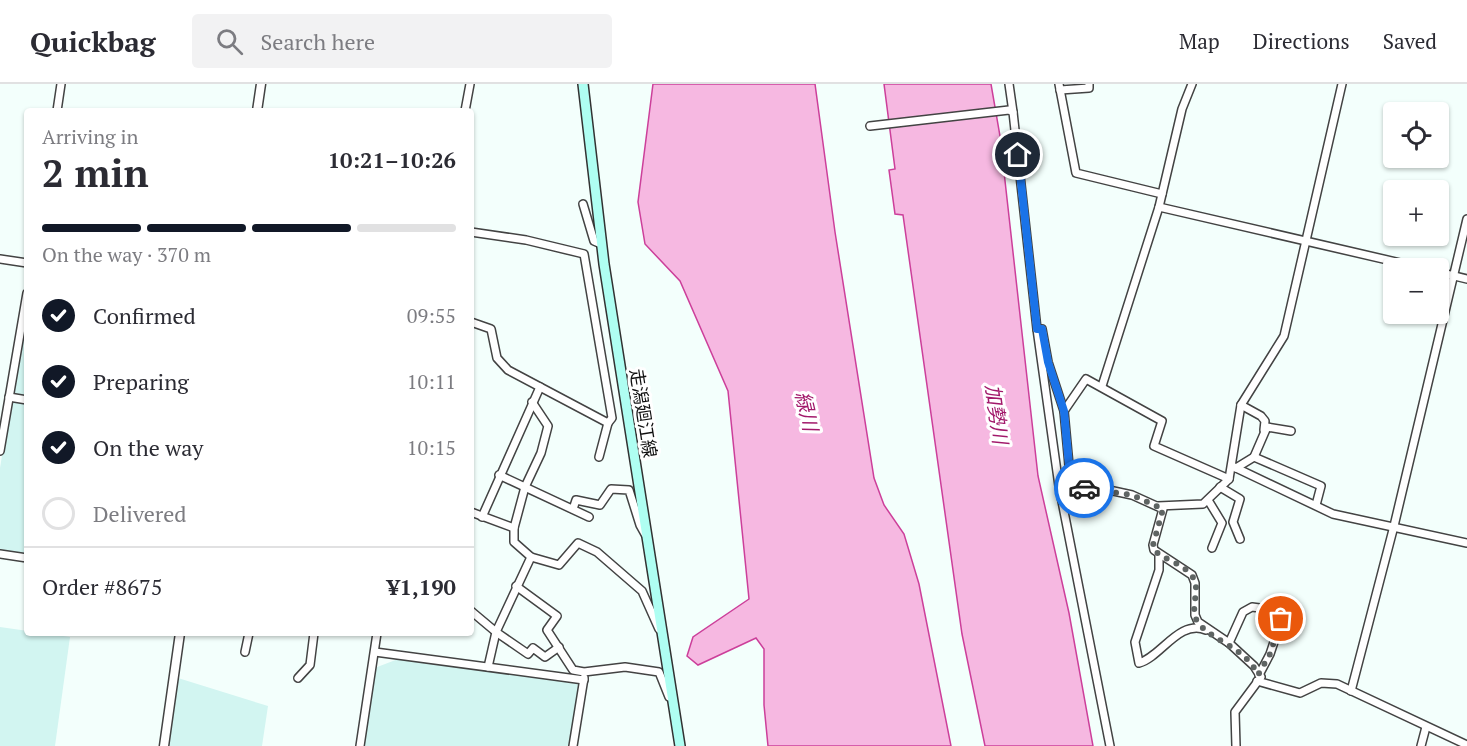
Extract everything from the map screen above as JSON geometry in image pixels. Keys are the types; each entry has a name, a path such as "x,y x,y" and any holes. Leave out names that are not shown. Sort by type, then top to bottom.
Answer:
{"main road":[{"name":"走潟廻江線","path":"583,84 601,244 680,746"}],"street":[{"path":"57,108 61,84"},
{"path":"257,108 261,84"},
{"path":"466,108 470,84"},
{"path":"1010,84 1011,111 1037,329 1059,486 1110,746"},
{"path":"1089,84 1089,88 1059,87 1076,173 1161,194"},
{"path":"1102,387 1159,207 1182,109 1192,84"},
{"path":"1158,506 1203,504 1229,479 1234,467 1241,405 1284,336 1342,84"},
{"path":"870,126 1011,111"},
{"path":"583,204 594,241 601,244"},
{"path":"1159,207 1383,259"},
{"path":"1351,691 1394,526 1467,219"},
{"path":"474,232 526,240 584,254 612,418 608,423 598,457"},
{"path":"0,259 24,263"},
{"path":"1449,274 1467,279"},
{"path":"0,451 24,310"},
{"path":"474,323 491,329 497,358 508,370 608,423"},
{"path":"1037,329 1042,329 1048,362 1064,411 1070,476 1074,484 1087,489 1132,495 1163,509 1153,545 1159,555 1192,575 1195,583 1195,615 1198,622 1210,632"},
{"path":"1064,411 1086,379 1162,421 1154,446 1229,479"},
{"path":"482,517 540,387"},
{"path":"9,397 24,400"},
{"path":"532,402 548,426 541,453 525,489 514,528 514,542 531,557 559,565 578,543 597,552 642,591 663,639"},
{"path":"1234,467 1254,457 1264,430 1265,421 1261,416 1241,405"},
{"path":"1264,430 1267,427 1291,431"},
{"path":"1254,457 1321,486 1316,505"},
{"path":"1234,467 1333,514 1467,543"},
{"path":"499,475 589,517"},
{"path":"1220,487 1240,499 1234,525 1240,539"},
{"path":"573,509 576,500 600,505 611,489 629,490 640,525 647,537"},
{"path":"1208,500 1222,523 1234,525"},
{"path":"474,513 514,528"},
{"path":"1212,548 1222,523"},
{"path":"0,554 24,558"},
{"path":"1159,555 1156,579 1135,642 1139,663 1147,661 1178,634 1202,628 1229,643 1254,666 1258,678"},
{"path":"488,667 496,632 531,557"},
{"path":"516,586 556,616 547,630 573,670 584,676"},
{"path":"1229,643 1243,612 1252,607 1267,609"},
{"path":"1236,746 1235,712 1258,678 1270,654 1285,609"},
{"path":"474,614 528,654 533,648 545,657 559,648"},
{"path":"164,746 180,636"},
{"path":"245,652 248,636"},
{"path":"298,678 310,665 314,636"},
{"path":"360,746 377,636"},
{"path":"375,652 488,667 584,676 625,668 659,672 674,708"},
{"path":"573,746 584,676"},
{"path":"1258,678 1300,693 1328,682 1467,745"},
{"path":"1420,746 1426,727"}],"shaded area":[{"path":"24,331 24,396 13,394"},
{"path":"11,401 24,403 24,555 0,552 0,468"},
{"path":"0,627 24,630 24,636 70,637 55,746 0,746"},
{"path":"406,656 584,680 574,746 360,746 372,669"},
{"path":"178,678 268,706 262,746 168,746"}],"water":[{"name":"緑川","path":"653,84 815,84 835,232 874,478 884,505 904,534 919,584 951,746 768,746 764,705 764,649 756,638 698,665 687,656 693,637 749,599 728,391 680,281 645,244 638,202"},
{"name":"加勢川","path":"884,84 991,84 1000,136 1038,476 1069,613 1093,746 985,746 962,634 903,215 895,214 889,170 895,169"}],"way so far":[{"path":"1084,488 1132,495 1163,509 1156,531 1154,550 1192,575 1195,583 1195,615 1198,622 1229,643 1254,666 1258,675 1270,654 1281,619"}],"route":[{"path":"1018,155 1037,329 1042,329 1048,362 1064,411 1070,476 1074,484 1084,488"}]}
